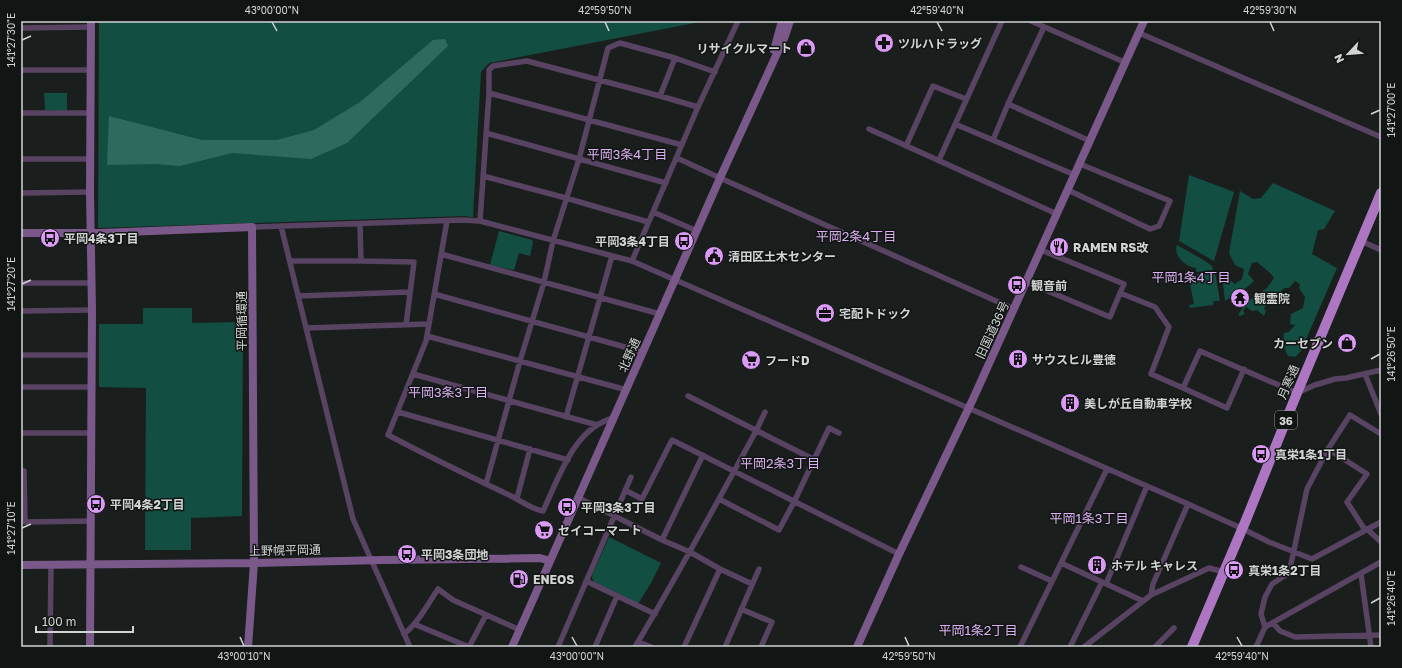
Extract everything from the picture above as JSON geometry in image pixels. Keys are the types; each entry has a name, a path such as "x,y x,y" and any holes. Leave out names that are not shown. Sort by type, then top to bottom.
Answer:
{"highway":[{"name":"月寒通","path":"1192,647 1381,193"}],"street":[{"path":"632,261 698,108 738,21"},
{"name":"北野通","path":"767,73 782,21"},
{"name":"北野通","path":"512,647 720,178 785,36 790,21"},
{"path":"939,160 1002,21"},
{"path":"1031,21 1124,62"},
{"name":"旧国道36号","path":"857,647 899,554 969,408 1080,164 1124,62 1139,33 1142,22"},
{"path":"21,28 91,24 90,192 92,283 92,433 90,647"},
{"path":"993,140 1044,27"},
{"path":"1139,33 1381,137"},
{"path":"486,484 520,361 544,282 553,241 578,159 608,48 620,43 675,58 715,72"},
{"path":"660,96 675,58"},
{"path":"480,221 490,70 493,66 527,62 660,96 698,108"},
{"path":"21,70 91,70"},
{"path":"906,146 933,86 966,99"},
{"path":"489,93 682,145"},
{"path":"1008,104 1090,141"},
{"path":"21,113 90,113"},
{"path":"955,124 1075,175"},
{"path":"869,129 1057,214"},
{"path":"486,133 666,183"},
{"path":"677,158 1014,309"},
{"path":"21,159 91,160"},
{"path":"1068,190 1150,229 1159,226 1170,201 1080,164"},
{"path":"483,176 648,222"},
{"path":"21,193 90,192"},
{"path":"653,212 697,231"},
{"path":"21,233 91,233 252,226 463,220 480,221 632,261 1188,504 1269,542 1312,559 1381,522"},
{"path":"447,221 426,341 388,435 448,466 517,498 537,510 543,511 576,444 604,420 614,418"},
{"path":"360,224 361,260"},
{"name":"平岡循環通","path":"248,647 254,563 252,226"},
{"path":"281,226 352,515 410,647"},
{"path":"1361,241 1381,250"},
{"path":"1026,282 1110,317 1124,284 1041,250"},
{"path":"441,254 660,314"},
{"path":"566,417 590,338 612,256"},
{"path":"290,261 361,260 414,262 406,325"},
{"path":"21,283 92,283"},
{"path":"298,296 410,292"},
{"path":"1120,293 1155,307 1169,327 1151,374 1227,408 1244,369"},
{"path":"434,294 644,352"},
{"path":"21,311 92,310"},
{"path":"306,328 429,324"},
{"path":"427,336 627,390"},
{"path":"1183,388 1200,351 1297,393 1315,385 1335,379 1381,370"},
{"path":"21,355 92,355"},
{"path":"413,374 597,425"},
{"path":"1365,374 1380,410"},
{"path":"21,387 92,387"},
{"path":"688,396 813,459"},
{"path":"398,412 568,460"},
{"path":"651,647 637,644 656,614 765,412"},
{"path":"1256,647 1265,627 1261,614 1266,597 1272,584 1289,573 1307,489 1328,449 1350,414 1381,434"},
{"path":"718,499 779,530 829,428 838,433"},
{"path":"21,433 92,433"},
{"path":"625,490 642,499 672,440 899,554"},
{"path":"517,498 530,449"},
{"path":"1328,449 1366,474 1347,502 1366,530 1381,542"},
{"path":"662,540 703,455"},
{"path":"1020,647 1106,469"},
{"path":"21,471 24,471 25,522 91,521"},
{"path":"558,647 631,477"},
{"path":"1070,647 1104,583 1147,486"},
{"path":"578,498 662,540 690,552 720,569 752,584"},
{"path":"1151,595 1153,584 1188,504"},
{"name":"上野幌平岡通","path":"21,565 540,558 550,561"},
{"path":"1061,562 1143,601"},
{"path":"1265,627 1274,624 1381,562"},
{"path":"50,647 51,565"},
{"path":"1021,567 1052,581"},
{"path":"1084,647 1151,595 1209,568 1224,572"},
{"path":"684,647 720,569"},
{"path":"725,647 759,569"},
{"path":"1361,574 1371,647"},
{"path":"586,581 656,614"},
{"path":"404,634 414,624 438,589 453,600 520,630"},
{"path":"595,647 618,596"},
{"path":"741,609 772,622 761,647"},
{"path":"414,624 469,647 486,615"},
{"path":"1274,624 1280,631 1295,637 1381,635"},
{"path":"1155,647 1174,628"}],"shaded area":[{"path":"99,21 705,21 489,63 481,72 473,217 464,216 98,228"},
{"path":"445,39 448,46 347,143 311,159 232,153 180,166 156,164 107,165 109,116 202,140 277,140 314,130 360,102 433,40"},
{"path":"44,93 67,93 67,111 45,110"},
{"path":"1189,175 1234,192 1214,261 1179,241"},
{"path":"1273,183 1335,211 1324,229 1318,230 1312,254 1337,268 1301,351 1295,357 1288,356 1283,345 1284,333 1289,332 1295,325 1290,324 1291,314 1303,308 1305,297 1299,288 1300,284 1295,281 1289,288 1284,288 1277,296 1273,306 1270,303 1266,305 1264,309 1266,311 1264,316 1257,310 1252,311 1246,307 1243,311 1245,314 1240,316 1238,315 1246,302 1267,288 1274,278 1257,262 1252,263 1248,274 1254,281 1246,288 1225,301 1223,284 1227,278 1235,284 1242,279 1244,269 1235,265 1229,253 1240,191 1253,199 1261,198"},
{"path":"499,231 532,240 533,243 530,256 519,253 514,270 490,265"},
{"path":"1177,245 1202,259 1212,266 1213,270 1196,272 1196,268 1188,266 1181,260 1177,253"},
{"path":"1215,272 1220,301 1214,301 1213,305 1190,308 1189,305 1194,304 1190,284 1193,283 1193,279 1197,279 1197,274"},
{"path":"143,308 192,308 192,323 243,322 242,516 191,518 191,550 145,550 146,388 99,387 99,324 143,324"},
{"path":"609,537 661,563 638,604 595,583 592,578"}],"place":[{"name":"ツルハドラッグ","path":"884,43"},
{"name":"リサイクルマート","path":"806,48"},
{"name":"平岡4条3丁目","path":"50,238"},
{"name":"平岡3条4丁目","path":"684,241"},
{"name":"RAMEN RS改","path":"1059,247"},
{"name":"清田区土木センター","path":"714,256"},
{"name":"観音前","path":"1017,285"},
{"name":"観霊院","path":"1240,298"},
{"name":"宅配トドック","path":"825,313"},
{"name":"カーセブン","path":"1347,343"},
{"name":"サウスヒル豊徳","path":"1018,359"},
{"name":"フードD","path":"751,360"},
{"name":"美しが丘自動車学校","path":"1070,403"},
{"name":"真栄1条1丁目","path":"1261,454"},
{"name":"平岡4条2丁目","path":"96,504"},
{"name":"平岡3条3丁目","path":"567,507"},
{"name":"セイコーマート","path":"544,530"},
{"name":"平岡3条団地","path":"407,554"},
{"name":"ホテル キャレス","path":"1097,565"},
{"name":"真栄1条2丁目","path":"1234,570"},
{"name":"ENEOS","path":"519,579"}],"district":[{"name":"平岡3条4丁目","path":"627,154"},
{"name":"平岡2条4丁目","path":"856,236"},
{"name":"平岡1条4丁目","path":"1191,277"},
{"name":"平岡3条3丁目","path":"448,392"},
{"name":"平岡2条3丁目","path":"780,463"},
{"name":"平岡1条3丁目","path":"1089,518"},
{"name":"平岡1条2丁目","path":"978,630"}]}
